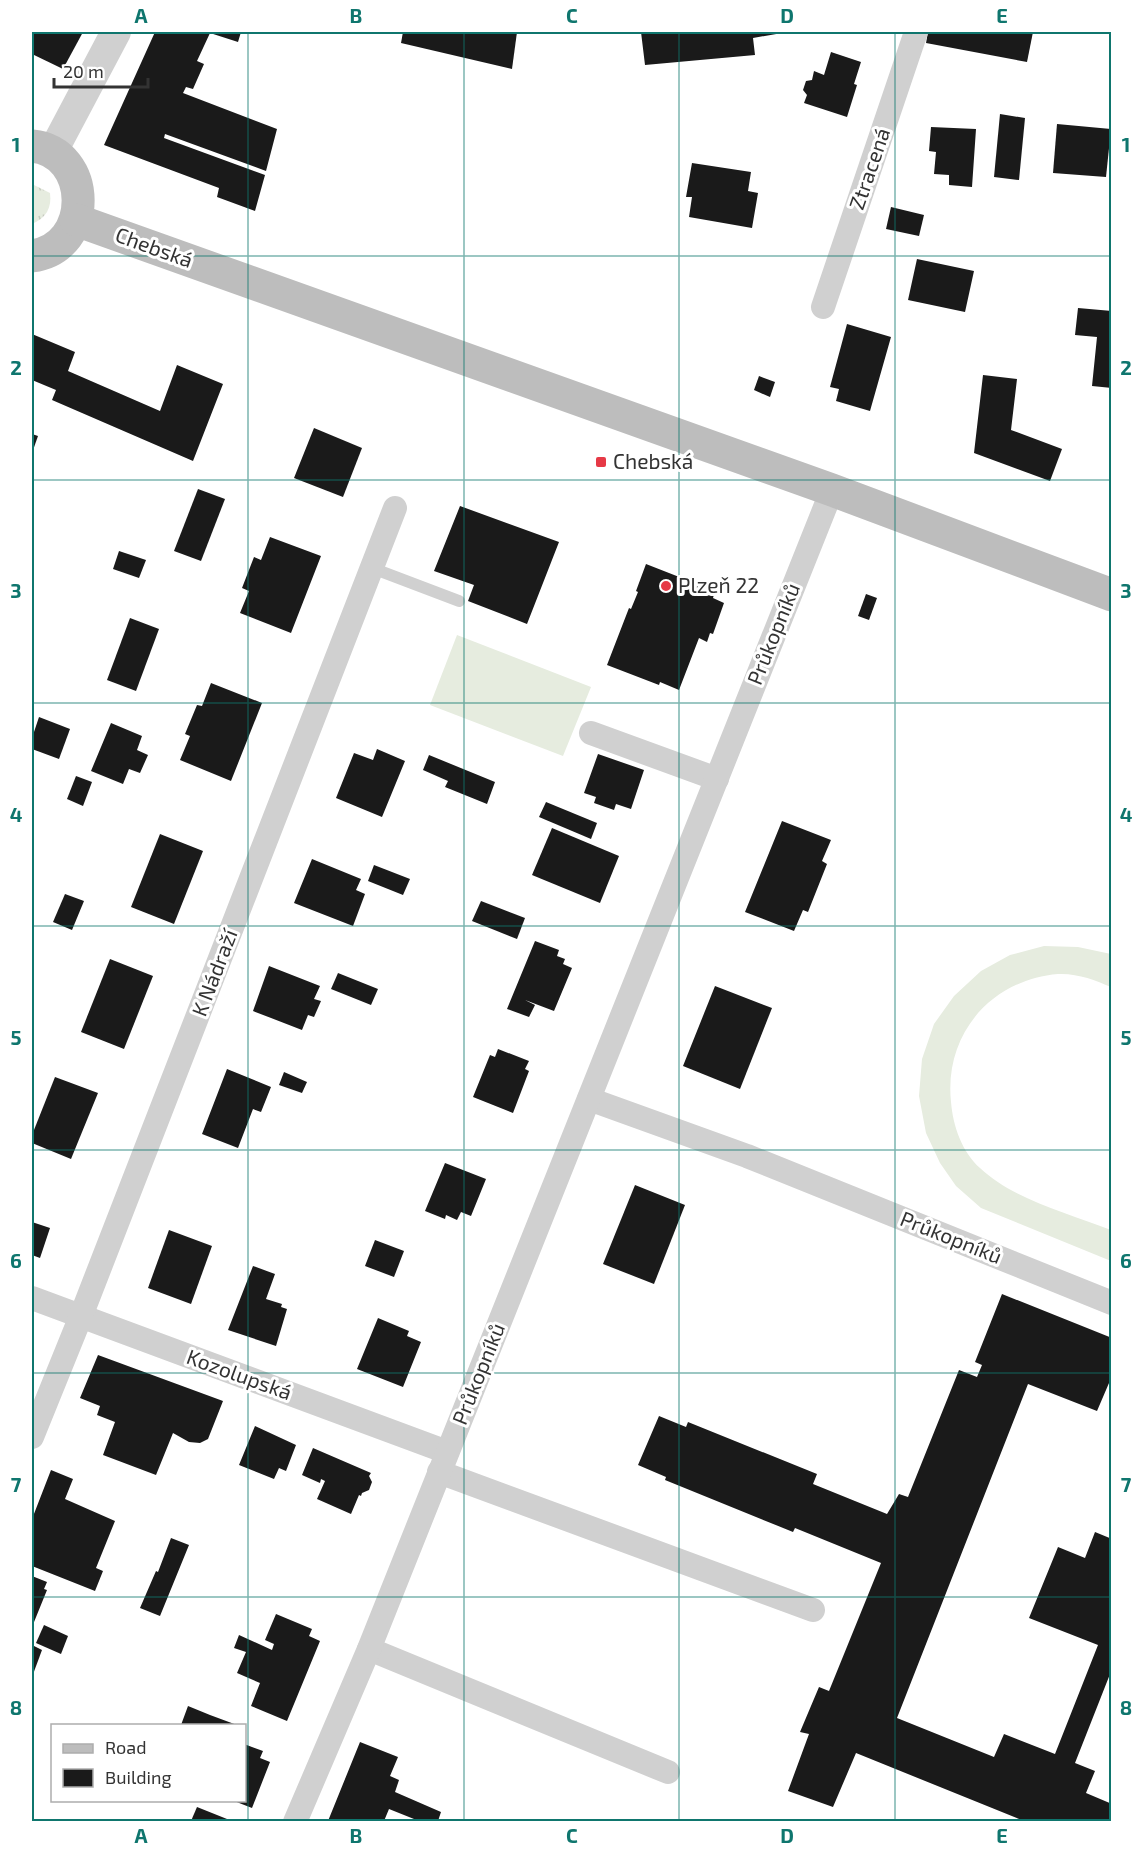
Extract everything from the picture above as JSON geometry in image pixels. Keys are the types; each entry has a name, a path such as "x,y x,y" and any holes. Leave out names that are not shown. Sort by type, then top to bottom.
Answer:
{"main road":[{"path":"32,256 55,248 68,235 76,220 79,201 76,182 66,166 42,149"},
{"name":"Chebská","path":"76,220 832,490 1112,595"}],"street":[{"path":"42,149 116,32"},
{"name":"Ztracená","path":"823,307 916,32"},
{"name":"Průkopníků","path":"295,1821 369,1649 832,490"},
{"name":"K Nádraží","path":"32,1437 395,508"},
{"path":"591,733 717,779"},
{"name":"Průkopníků","path":"589,1099 747,1156 1112,1303"},
{"name":"Kozolupská","path":"32,1298 813,1610"},
{"path":"369,1649 668,1772"}],"lane":[{"path":"372,568 459,602"}],"green space":[{"path":"32,184 50,193 50,203 41,219 32,224"},
{"path":"457,635 591,687 563,756 430,705"},
{"path":"1044,946 1078,947 1111,954 1111,987 1079,976 1058,974 1034,978 992,999 976,1015 955,1055 951,1078 954,1120 968,1154 994,1179 1042,1205 1111,1230 1111,1261 981,1208 956,1186 940,1163 926,1133 919,1096 922,1059 934,1024 954,996 981,971 1010,955"}],"building":[{"path":"32,32 83,32 63,69 32,54"},
{"path":"155,32 241,32 238,42 210,33 197,61 204,64 193,89 186,87 183,93 277,129 266,171 165,134 164,138 265,175 255,211 217,197 219,188 104,145"},
{"path":"403,32 517,32 512,69 401,43"},
{"path":"641,32 782,33 753,38 755,55 645,65"},
{"path":"928,32 1033,32 1027,62 926,43"},
{"path":"831,52 861,62 847,117 804,103 807,95 803,90 806,81 812,80 814,71 824,75"},
{"path":"1000,114 1025,118 1019,180 994,177"},
{"path":"1057,124 1111,129 1106,177 1053,173"},
{"path":"931,127 976,129 972,187 949,185 949,175 934,174 936,152 929,151"},
{"path":"692,163 751,172 748,191 758,193 752,228 689,217 692,197 686,197"},
{"path":"891,207 924,215 919,236 886,229"},
{"path":"917,259 974,271 965,312 908,300"},
{"path":"1078,308 1112,311 1112,388 1092,386 1097,337 1075,335"},
{"path":"847,324 891,337 870,411 836,401 839,389 830,387"},
{"path":"32,334 75,352 68,371 160,411 177,365 223,384 193,461 52,400 56,390 32,380"},
{"path":"983,375 1017,379 1011,430 1062,449 1050,481 974,453"},
{"path":"759,376 775,382 770,397 754,390"},
{"path":"314,428 362,448 343,497 294,478"},
{"path":"32,434 38,436 32,453"},
{"path":"198,489 225,499 201,561 174,551"},
{"path":"460,506 559,542 527,624 468,601 474,585 434,571"},
{"path":"270,537 321,556 291,633 240,613 249,591 242,588 254,557 261,560"},
{"path":"119,551 146,560 139,578 113,569"},
{"path":"646,564 715,591 713,598 724,603 713,634 710,633 707,642 699,638 679,690 660,682 659,685 607,665 629,608 631,609 638,592 636,591"},
{"path":"866,594 877,598 869,620 858,616"},
{"path":"130,618 159,629 136,691 107,680"},
{"path":"211,683 262,703 231,781 180,760 190,736 185,734 197,705 202,706"},
{"path":"39,717 70,729 59,759 32,749 32,738"},
{"path":"111,723 142,736 137,750 148,755 140,773 129,769 123,784 91,771"},
{"path":"377,749 405,761 382,817 336,798 354,753 373,760"},
{"path":"598,754 644,770 631,809 616,804 614,810 594,803 596,797 584,793"},
{"path":"429,755 495,782 487,804 445,787 448,781 423,770"},
{"path":"76,776 92,782 83,806 67,799"},
{"path":"546,802 597,823 591,839 539,817"},
{"path":"782,821 831,840 822,861 827,864 808,912 803,910 794,931 745,912"},
{"path":"552,828 619,856 600,903 532,875"},
{"path":"160,834 203,851 174,924 131,907"},
{"path":"312,859 361,879 356,890 365,894 353,926 294,903"},
{"path":"374,865 410,879 403,895 368,881"},
{"path":"65,894 84,901 72,930 53,922"},
{"path":"481,901 525,918 517,939 472,921"},
{"path":"535,941 559,950 557,956 565,959 563,964 572,968 554,1011 525,1000 535,1005 529,1017 507,1009"},
{"path":"110,959 153,976 124,1049 81,1032"},
{"path":"269,966 320,986 314,999 321,1001 314,1017 308,1015 302,1030 253,1011"},
{"path":"338,973 378,989 371,1005 331,989"},
{"path":"715,986 772,1008 740,1089 683,1066"},
{"path":"498,1049 529,1061 525,1069 529,1071 513,1113 473,1097 490,1055 495,1057"},
{"path":"227,1069 271,1087 261,1112 253,1109 238,1148 202,1134"},
{"path":"284,1072 307,1082 302,1093 279,1085"},
{"path":"55,1077 98,1093 71,1159 32,1143 32,1135"},
{"path":"445,1163 486,1179 471,1216 461,1212 457,1220 446,1215 445,1219 425,1211"},
{"path":"635,1185 685,1205 654,1284 603,1264"},
{"path":"32,1222 50,1228 40,1258 32,1255"},
{"path":"169,1230 212,1246 191,1304 148,1288"},
{"path":"375,1240 404,1251 394,1277 365,1266"},
{"path":"253,1266 275,1274 266,1299 282,1304 281,1307 287,1309 276,1346 228,1330"},
{"path":"1002,1294 1112,1338 1112,1376 1097,1411 1028,1384 897,1718 994,1757 1004,1734 1055,1754 1098,1645 1029,1618 1058,1547 1085,1558 1095,1532 1112,1539 1112,1669 1075,1763 1095,1771 1086,1793 1112,1804 1112,1821 1024,1821 856,1753 833,1807 788,1791 809,1734 800,1732 819,1687 829,1691 881,1563 795,1528 793,1532 665,1480 666,1477 638,1465 659,1416 686,1427 688,1422 817,1474 813,1484 887,1514 899,1494 908,1497 959,1370 977,1377 982,1365 975,1362"},
{"path":"378,1318 409,1331 407,1336 421,1342 403,1387 357,1369"},
{"path":"98,1355 223,1401 208,1439 200,1443 189,1442 173,1433 156,1475 103,1455 115,1422 97,1415 100,1406 80,1398"},
{"path":"255,1426 296,1445 286,1471 279,1468 274,1479 239,1465"},
{"path":"313,1448 371,1473 369,1476 372,1482 369,1490 359,1495 351,1514 317,1499 325,1481 321,1479 320,1483 302,1475"},
{"path":"51,1470 73,1479 65,1499 115,1521 96,1568 103,1571 95,1591 32,1566 32,1519"},
{"path":"171,1538 189,1545 160,1616 140,1608 156,1571 158,1572"},
{"path":"32,1576 47,1582 44,1589 47,1590 32,1627"},
{"path":"276,1614 312,1629 309,1636 320,1641 287,1721 251,1706 260,1683 237,1673 246,1652 234,1648 239,1635 272,1650 274,1644 265,1640"},
{"path":"44,1625 68,1636 61,1654 36,1643"},
{"path":"32,1645 42,1650 32,1677"},
{"path":"188,1706 234,1724 181,1724"},
{"path":"360,1742 398,1757 390,1776 399,1780 395,1792 441,1812 438,1821 419,1821 389,1809 384,1821 328,1821"},
{"path":"246,1745 263,1751 260,1758 270,1762 252,1808 237,1802 246,1802"},
{"path":"197,1807 232,1821 191,1821"}],"place":[{"name":"Chebská","path":"601,462"},
{"name":"Plzeň 22","path":"666,586"}]}
